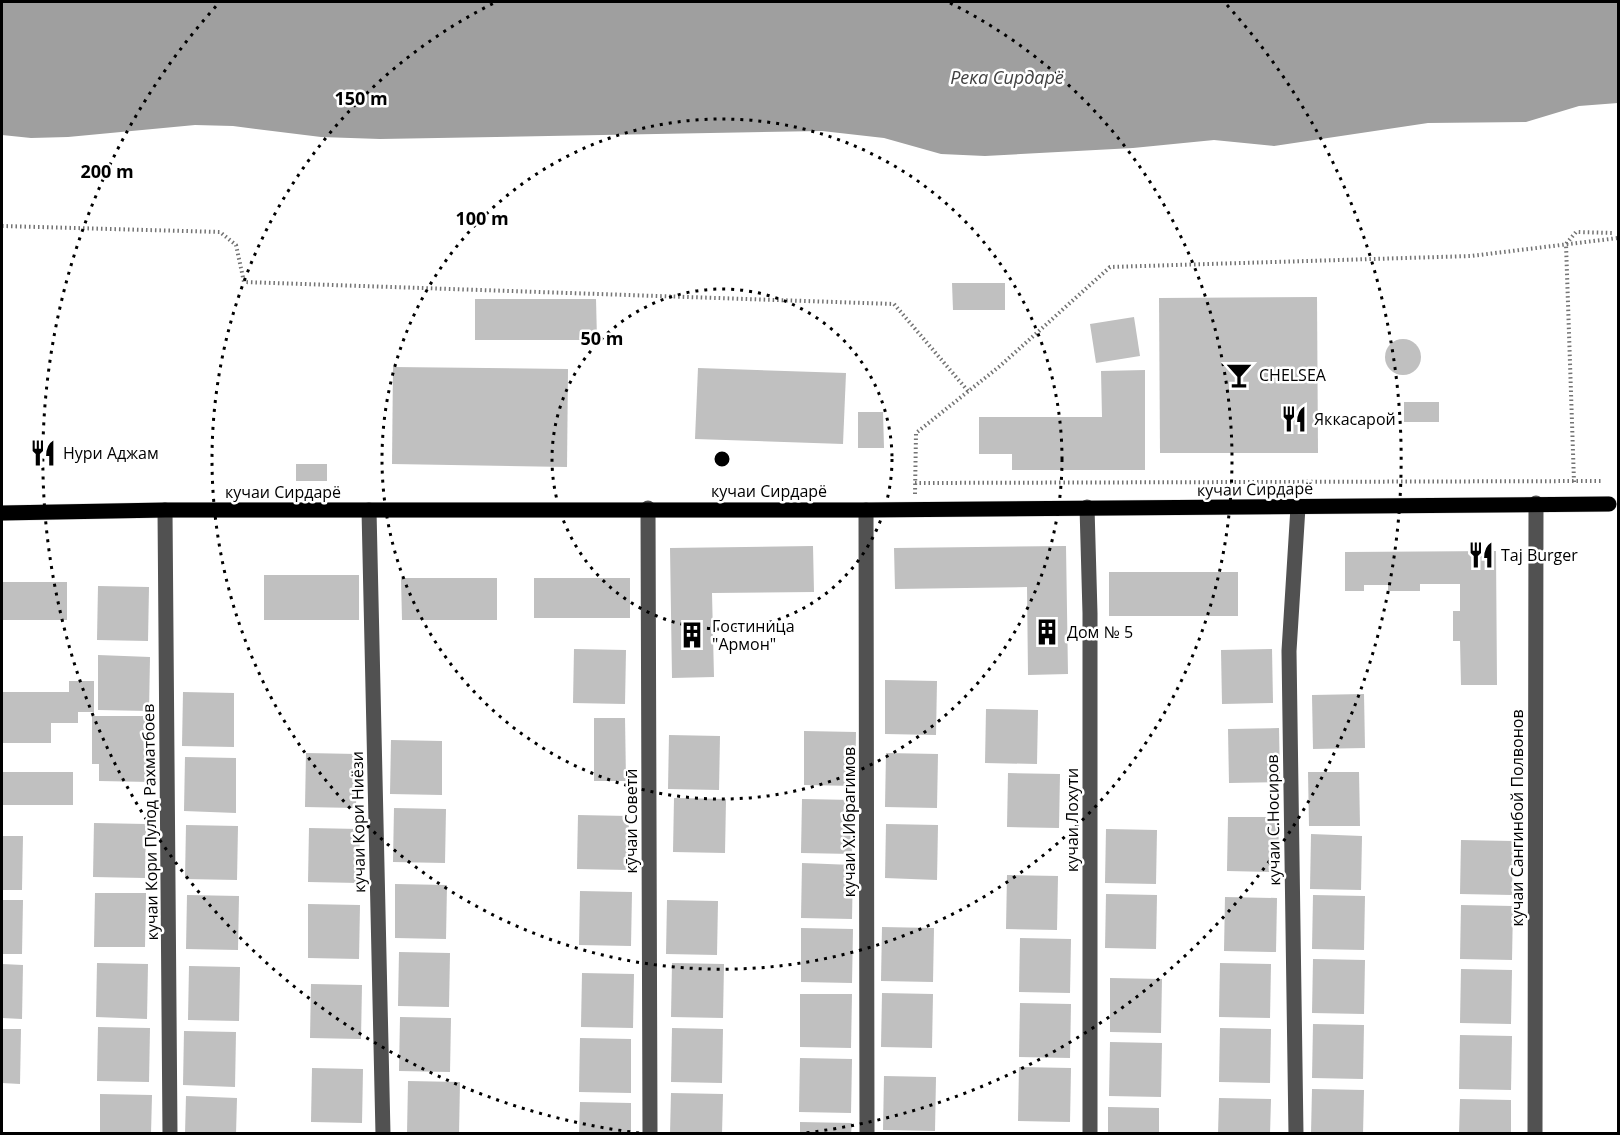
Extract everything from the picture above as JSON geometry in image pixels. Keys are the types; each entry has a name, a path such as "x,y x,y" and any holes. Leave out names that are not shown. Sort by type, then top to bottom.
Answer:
{"main road":[{"name":"кучаи Сирдарё","path":"2,513 165,510 648,508 866,510 1608,504"}],"street":[{"name":"кучаи Сангинбой Полвонов","path":"1535,1134 1536,503"},
{"name":"кучаи Лохути","path":"1087,507 1090,613 1090,1134"},
{"name":"кучаи С.Носиров","path":"1296,1134 1289,651 1298,507"},
{"name":"кӯчаи Советӣ","path":"648,508 650,1134"},
{"name":"кучаи Кори Пулод Рахматбоев","path":"165,510 170,1134"},
{"name":"кучаи Кори Ниёзи","path":"369,510 383,1134"},
{"name":"кучаи Х.Ибрагимов","path":"866,510 867,1134"}],"path":[{"path":"2,226 220,232 236,245 244,282 894,304 968,391"},
{"path":"1574,504 1566,244 1576,232 1614,233"},
{"path":"914,509 916,433 968,391 1110,267 1471,256 1618,238"},
{"path":"915,483 1601,481"}],"water":[{"name":"Река Сирдарё","path":"2,2 1618,2 1618,103 1579,106 1526,122 1428,123 1274,146 1214,140 1133,148 985,156 941,154 884,138 822,131 380,139 321,137 233,126 195,125 68,137 31,138 2,135"}],"building":[{"path":"952,283 1005,283 1005,310 953,310"},
{"name":"CHELSEA","path":"1317,297 1318,453 1160,453 1159,298"},
{"path":"475,299 596,299 597,340 475,340"},
{"path":"1134,317 1140,356 1096,363 1090,324"},
{"path":"1403,339 1416,344 1421,357 1416,370 1403,375 1390,370 1385,357 1390,344"},
{"path":"393,367 568,369 567,467 392,464"},
{"path":"698,368 846,373 843,444 695,439"},
{"path":"1145,370 1145,470 1012,470 1012,454 979,454 979,417 1102,417 1101,371"},
{"path":"1404,402 1439,402 1439,422 1404,422"},
{"path":"858,412 883,412 884,448 858,448"},
{"path":"296,464 327,464 327,481 296,481"},
{"name":"Гостиница \"Армон\"","path":"813,546 814,592 712,593 714,677 672,678 670,548"},
{"name":"Дом № 5","path":"1066,546 1068,674 1028,675 1027,587 895,589 894,548"},
{"path":"1496,551 1497,685 1461,685 1460,641 1453,641 1453,611 1460,611 1460,584 1420,584 1420,591 1388,591 1388,585 1364,585 1364,591 1345,591 1345,552"},
{"path":"1109,572 1238,572 1238,616 1109,616"},
{"path":"264,575 359,575 359,620 264,620"},
{"path":"401,578 497,578 497,620 402,620"},
{"path":"534,578 630,578 630,618 534,618"},
{"path":"2,582 67,582 67,620 2,620"},
{"path":"98,586 149,587 148,641 97,640"},
{"path":"574,649 626,650 625,704 573,703"},
{"path":"1272,649 1273,703 1222,704 1221,650"},
{"path":"98,655 150,657 149,711 98,710"},
{"path":"885,680 937,681 936,735 885,734"},
{"path":"69,681 94,681 94,712 78,712 78,723 51,723 51,743 2,743 2,692 69,692"},
{"path":"183,692 234,693 234,747 182,746"},
{"path":"1364,694 1365,748 1313,749 1312,695"},
{"path":"986,709 1038,710 1037,764 985,763"},
{"path":"92,716 150,716 151,782 99,781 99,764 92,764"},
{"path":"594,718 625,718 626,781 594,781"},
{"path":"1279,728 1280,782 1229,783 1228,729"},
{"path":"804,731 856,732 855,786 804,785"},
{"path":"669,735 720,736 719,790 668,789"},
{"path":"391,740 442,741 442,795 390,794"},
{"path":"306,753 357,754 356,808 305,807"},
{"path":"886,753 938,754 937,808 885,807"},
{"path":"185,757 236,758 236,813 184,811"},
{"path":"2,772 73,772 73,805 2,805"},
{"path":"1308,772 1359,772 1360,826 1309,826"},
{"path":"1008,773 1060,774 1059,828 1007,827"},
{"path":"674,798 726,799 725,853 673,852"},
{"path":"802,799 853,800 852,854 801,853"},
{"path":"394,808 446,809 445,863 393,862"},
{"path":"578,815 629,816 628,870 577,869"},
{"path":"1228,817 1279,817 1278,872 1227,871"},
{"path":"94,823 146,824 145,878 93,877"},
{"path":"886,824 938,825 937,880 885,878"},
{"path":"186,825 238,826 237,880 185,879"},
{"path":"309,828 360,829 359,883 308,882"},
{"path":"1106,829 1157,830 1156,884 1105,883"},
{"path":"1311,834 1362,836 1361,890 1310,889"},
{"path":"2,836 23,836 22,890 2,890"},
{"path":"1461,840 1513,841 1512,895 1460,894"},
{"path":"802,863 853,865 852,919 801,918"},
{"path":"1007,875 1058,876 1057,930 1006,929"},
{"path":"395,884 447,885 446,939 395,938"},
{"path":"580,891 632,892 631,946 579,945"},
{"path":"95,893 146,893 145,947 94,947"},
{"path":"1106,894 1157,895 1156,949 1105,948"},
{"path":"187,895 239,896 238,950 186,949"},
{"path":"1313,895 1365,896 1364,950 1312,949"},
{"path":"1225,897 1277,898 1276,952 1224,951"},
{"path":"2,900 23,900 22,954 2,954"},
{"path":"667,900 718,901 717,955 666,954"},
{"path":"308,904 360,905 359,959 308,958"},
{"path":"1461,905 1513,906 1512,960 1460,959"},
{"path":"882,927 934,928 933,982 881,981"},
{"path":"801,928 853,929 852,983 801,982"},
{"path":"1020,938 1071,939 1070,993 1019,992"},
{"path":"399,952 450,953 449,1007 398,1006"},
{"path":"1313,959 1365,960 1364,1014 1312,1013"},
{"path":"97,963 148,964 147,1019 96,1017"},
{"path":"672,963 724,964 723,1018 671,1017"},
{"path":"1220,963 1271,964 1270,1018 1219,1017"},
{"path":"2,964 23,965 22,1019 2,1018"},
{"path":"189,966 240,967 239,1021 188,1020"},
{"path":"1461,969 1512,970 1511,1024 1460,1023"},
{"path":"582,973 634,974 633,1028 581,1027"},
{"path":"1110,978 1162,979 1161,1033 1110,1032"},
{"path":"311,984 362,985 361,1039 310,1038"},
{"path":"882,993 933,994 932,1048 881,1047"},
{"path":"800,994 852,994 851,1048 800,1047"},
{"path":"1020,1003 1071,1004 1070,1058 1019,1057"},
{"path":"400,1017 451,1018 450,1072 399,1071"},
{"path":"1313,1024 1364,1025 1363,1079 1312,1078"},
{"path":"98,1027 150,1028 149,1082 97,1081"},
{"path":"672,1028 723,1029 722,1083 671,1082"},
{"path":"1220,1028 1271,1029 1270,1083 1219,1082"},
{"path":"2,1029 21,1029 20,1084 2,1083"},
{"path":"184,1031 236,1032 235,1087 183,1085"},
{"path":"1460,1035 1512,1036 1511,1090 1459,1089"},
{"path":"580,1038 631,1039 631,1093 579,1092"},
{"path":"1110,1042 1162,1043 1161,1097 1109,1096"},
{"path":"800,1058 852,1059 851,1113 799,1112"},
{"path":"1019,1067 1071,1068 1070,1122 1018,1121"},
{"path":"312,1068 363,1069 362,1123 311,1122"},
{"path":"884,1076 936,1077 935,1131 883,1130"},
{"path":"408,1081 460,1082 459,1134 407,1134"},
{"path":"1312,1089 1364,1090 1363,1134 1311,1134"},
{"path":"671,1093 723,1094 722,1134 670,1134"},
{"path":"100,1094 152,1095 151,1134 100,1134"},
{"path":"186,1096 237,1098 236,1134 185,1134"},
{"path":"1219,1098 1271,1099 1270,1134 1218,1134"},
{"path":"1460,1099 1511,1100 1511,1134 1459,1134"},
{"path":"580,1102 631,1103 631,1134 579,1134"},
{"path":"1108,1107 1159,1108 1159,1134 1108,1134"},
{"path":"800,1122 852,1123 851,1134 800,1134"}],"place":[{"name":"CHELSEA","path":"1239,375"},
{"name":"Яккасарой","path":"1294,419"},
{"name":"Нури Аджам","path":"43,453"},
{"name":"Taj Burger","path":"1481,555"},
{"name":"Дом № 5","path":"1047,632"},
{"name":"Гостиница \"Армон\"","path":"692,635"}]}
